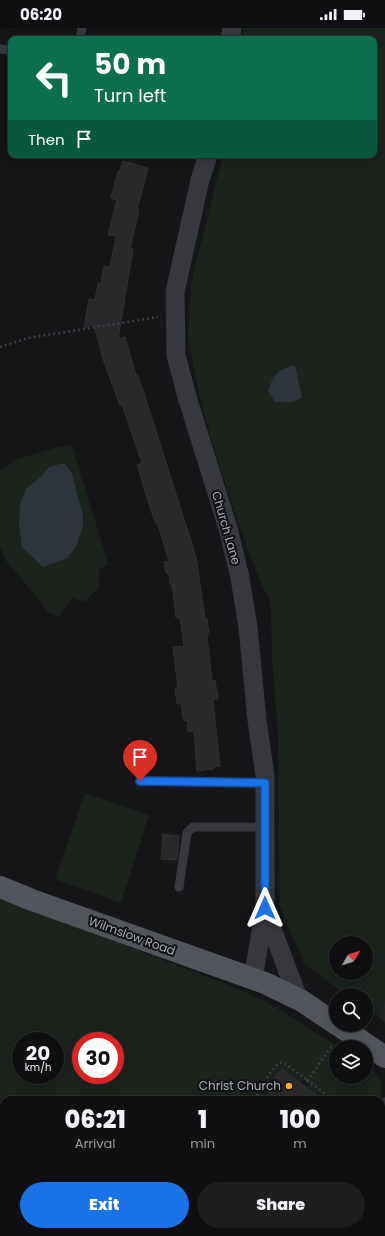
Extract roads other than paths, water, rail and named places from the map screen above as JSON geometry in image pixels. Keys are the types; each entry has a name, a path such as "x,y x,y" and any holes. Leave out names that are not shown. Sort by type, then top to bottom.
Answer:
{"main road":[{"name":"Wilmslow Road","path":"0,887 32,900 259,981 298,998 329,1019"},
{"name":"Wilmslow Road","path":"348,1032 385,1057"}],"street":[{"name":"Church Lane","path":"207,158 200,180 175,292 174,314 176,355 183,383 228,528 240,578 248,627 256,720 265,783 265,908 259,981"},
{"name":"Church Lane","path":"265,908 298,998"}],"lane":[{"path":"140,781 265,783"},
{"path":"179,887 187,833 193,827 265,827"}],"place":[{"name":"Christ Church","path":"289,1086"}]}
